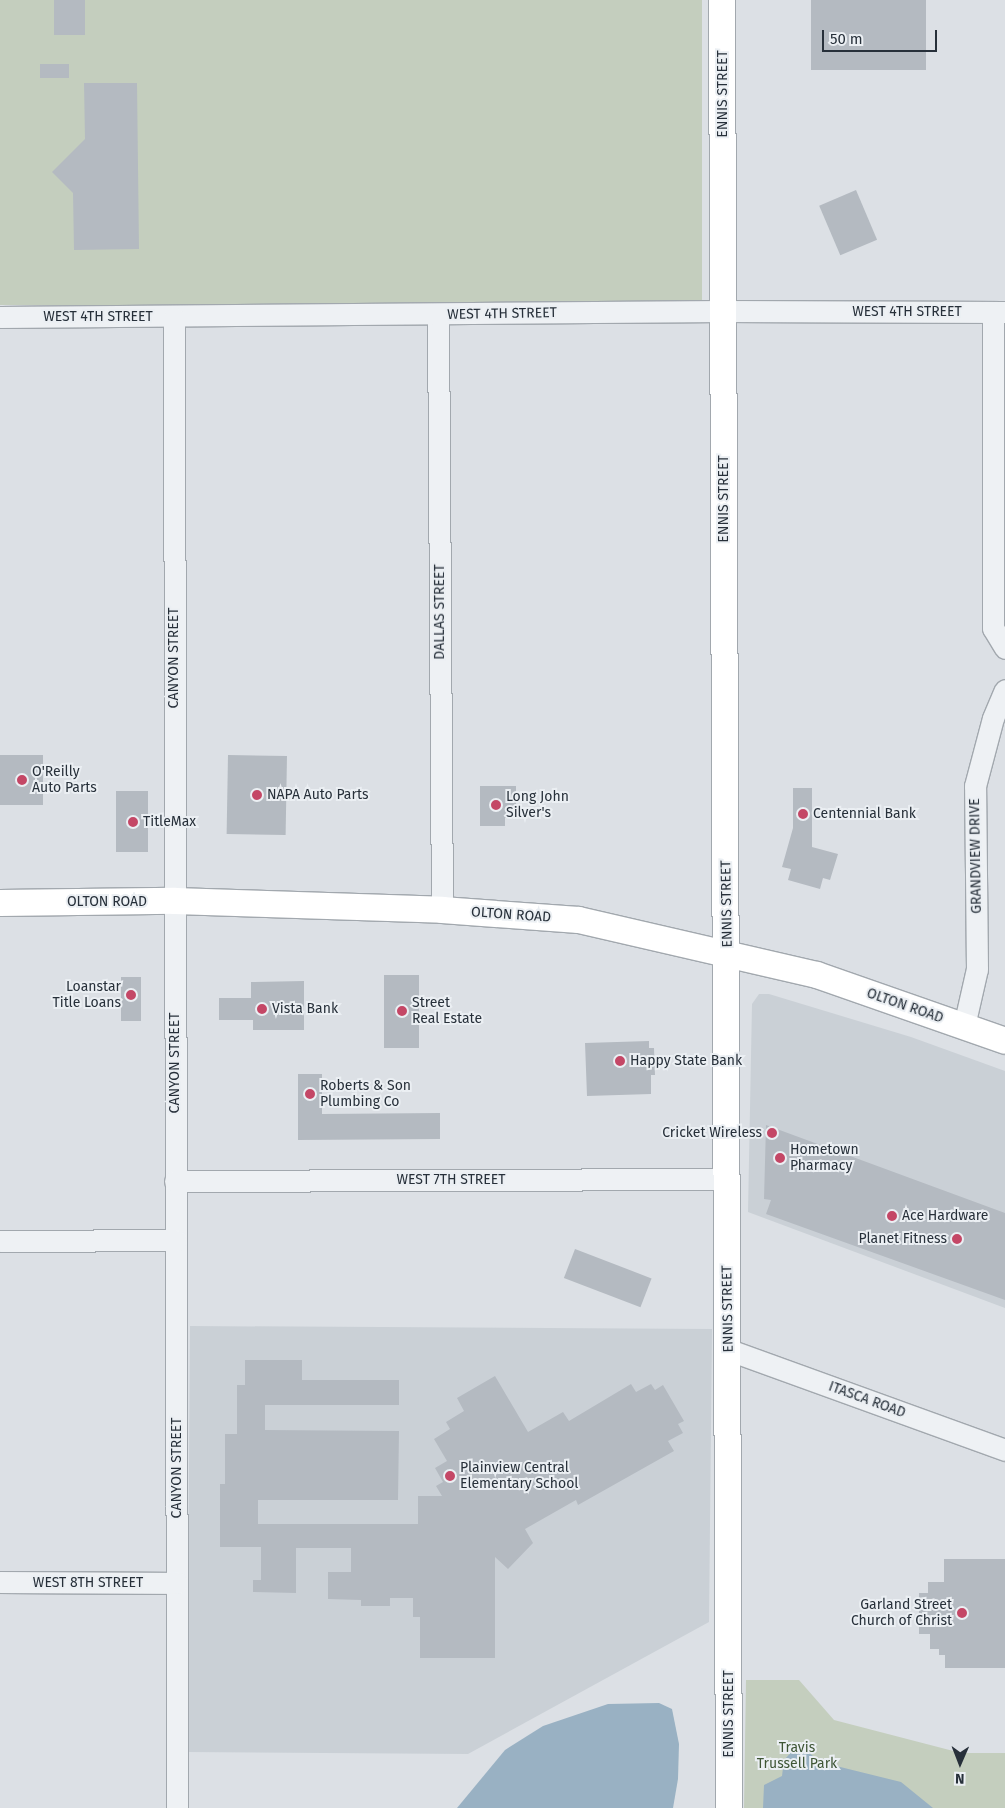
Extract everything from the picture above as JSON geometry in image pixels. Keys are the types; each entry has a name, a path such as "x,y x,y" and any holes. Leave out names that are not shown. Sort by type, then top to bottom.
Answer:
{"main road":[{"name":"ENNIS STREET","path":"722,0 728,954 726,1179 729,1350 729,1808"},
{"name":"OLTON ROAD","path":"0,902 175,901 442,910 579,920 817,975 1005,1042"}],"street":[{"name":"WEST 4TH STREET","path":"0,317 174,318 723,311 999,312"},
{"path":"999,312 994,628 1005,648"},
{"name":"DALLAS STREET","path":"438,314 442,910"},
{"name":"CANYON STREET","path":"174,318 177,1808"},
{"name":"GRANDVIEW DRIVE","path":"964,1026 977,969 975,786 992,718 1005,690"},
{"name":"WEST 7TH STREET","path":"175,1181 726,1179"},
{"path":"0,1241 176,1240"},
{"name":"ITASCA ROAD","path":"729,1350 1005,1450"},
{"name":"WEST 8TH STREET","path":"0,1582 177,1583"}],"shaded area":[{"path":"759,994 769,994 911,1037 1005,1071 1005,1308 748,1212 752,1004"},
{"name":"Plainview Central Elementary School","path":"190,1326 712,1329 709,1622 468,1754 187,1752"}],"green space":[{"path":"0,0 702,0 702,305 0,305"},
{"name":"Travis Trussell Park","path":"746,1680 799,1680 834,1720 961,1753 1005,1753 1005,1808 744,1808"}],"water":[{"path":"659,1703 672,1709 679,1744 678,1779 673,1808 457,1808 505,1750 543,1726 608,1704"},
{"path":"799,1744 820,1762 901,1782 933,1808 763,1808 764,1785 782,1776 784,1760"}],"building":[{"path":"54,0 85,0 85,35 54,35"},
{"path":"811,0 926,0 926,70 811,70"},
{"path":"40,64 69,64 69,78 40,78"},
{"path":"84,83 137,83 139,249 74,250 73,193 52,172 85,139"},
{"path":"856,190 877,240 840,255 819,206"},
{"name":"O'Reilly Auto Parts","path":"0,755 43,755 43,805 0,805"},
{"name":"NAPA Auto Parts","path":"228,755 287,756 286,835 227,834"},
{"path":"480,786 516,786 516,818 505,818 505,826 480,826"},
{"name":"Centennial Bank","path":"793,788 812,788 812,847 838,854 830,880 823,878 820,889 788,880 791,869 782,867 793,828"},
{"name":"TitleMax","path":"116,791 148,791 148,852 116,852"},
{"name":"Street Real Estate","path":"384,975 419,975 419,1048 384,1048"},
{"name":"Loanstar Title Loans","path":"121,977 141,977 141,1021 121,1021"},
{"name":"Vista Bank","path":"304,981 304,1030 253,1030 253,1020 219,1020 219,998 251,998 251,982"},
{"name":"Happy State Bank","path":"649,1041 649,1048 654,1048 655,1075 651,1075 651,1094 587,1096 585,1043"},
{"name":"Roberts & Son Plumbing Co","path":"298,1074 322,1074 322,1114 440,1113 440,1139 298,1140"},
{"path":"766,1125 1005,1213 1005,1300 766,1214 771,1200 764,1199"},
{"path":"575,1249 652,1278 640,1307 564,1278"},
{"path":"245,1360 302,1360 302,1380 399,1380 399,1405 265,1405 265,1430 399,1431 398,1500 258,1500 258,1524 418,1524 418,1496 442,1496 436,1486 443,1482 435,1468 447,1461 434,1439 450,1429 446,1422 464,1411 457,1398 495,1376 528,1432 563,1412 569,1421 631,1384 636,1392 651,1384 655,1390 663,1385 684,1421 678,1424 683,1433 668,1441 674,1451 578,1505 576,1500 525,1529 533,1543 508,1569 495,1557 495,1658 420,1658 420,1617 413,1617 413,1598 390,1598 390,1606 361,1606 361,1600 328,1599 328,1572 351,1572 351,1548 296,1548 296,1593 253,1592 253,1580 261,1580 261,1547 220,1547 220,1484 225,1484 225,1434 237,1434 237,1385 245,1385"},
{"name":"Garland Street Church of Christ","path":"944,1559 1005,1559 1005,1668 945,1668 945,1655 939,1655 939,1649 930,1649 930,1634 919,1634 919,1593 928,1593 928,1582 944,1582"}],"place":[{"name":"O'Reilly Auto Parts","path":"22,780"},
{"name":"NAPA Auto Parts","path":"257,795"},
{"name":"Long John Silver's","path":"496,805"},
{"name":"Centennial Bank","path":"803,814"},
{"name":"TitleMax","path":"133,822"},
{"name":"Loanstar Title Loans","path":"131,995"},
{"name":"Vista Bank","path":"262,1009"},
{"name":"Street Real Estate","path":"402,1011"},
{"name":"Happy State Bank","path":"620,1061"},
{"name":"Roberts & Son Plumbing Co","path":"310,1094"},
{"name":"Cricket Wireless","path":"772,1133"},
{"name":"Hometown Pharmacy","path":"780,1158"},
{"name":"Ace Hardware","path":"892,1216"},
{"name":"Planet Fitness","path":"957,1239"},
{"name":"Plainview Central Elementary School","path":"450,1476"},
{"name":"Garland Street Church of Christ","path":"962,1613"}]}
